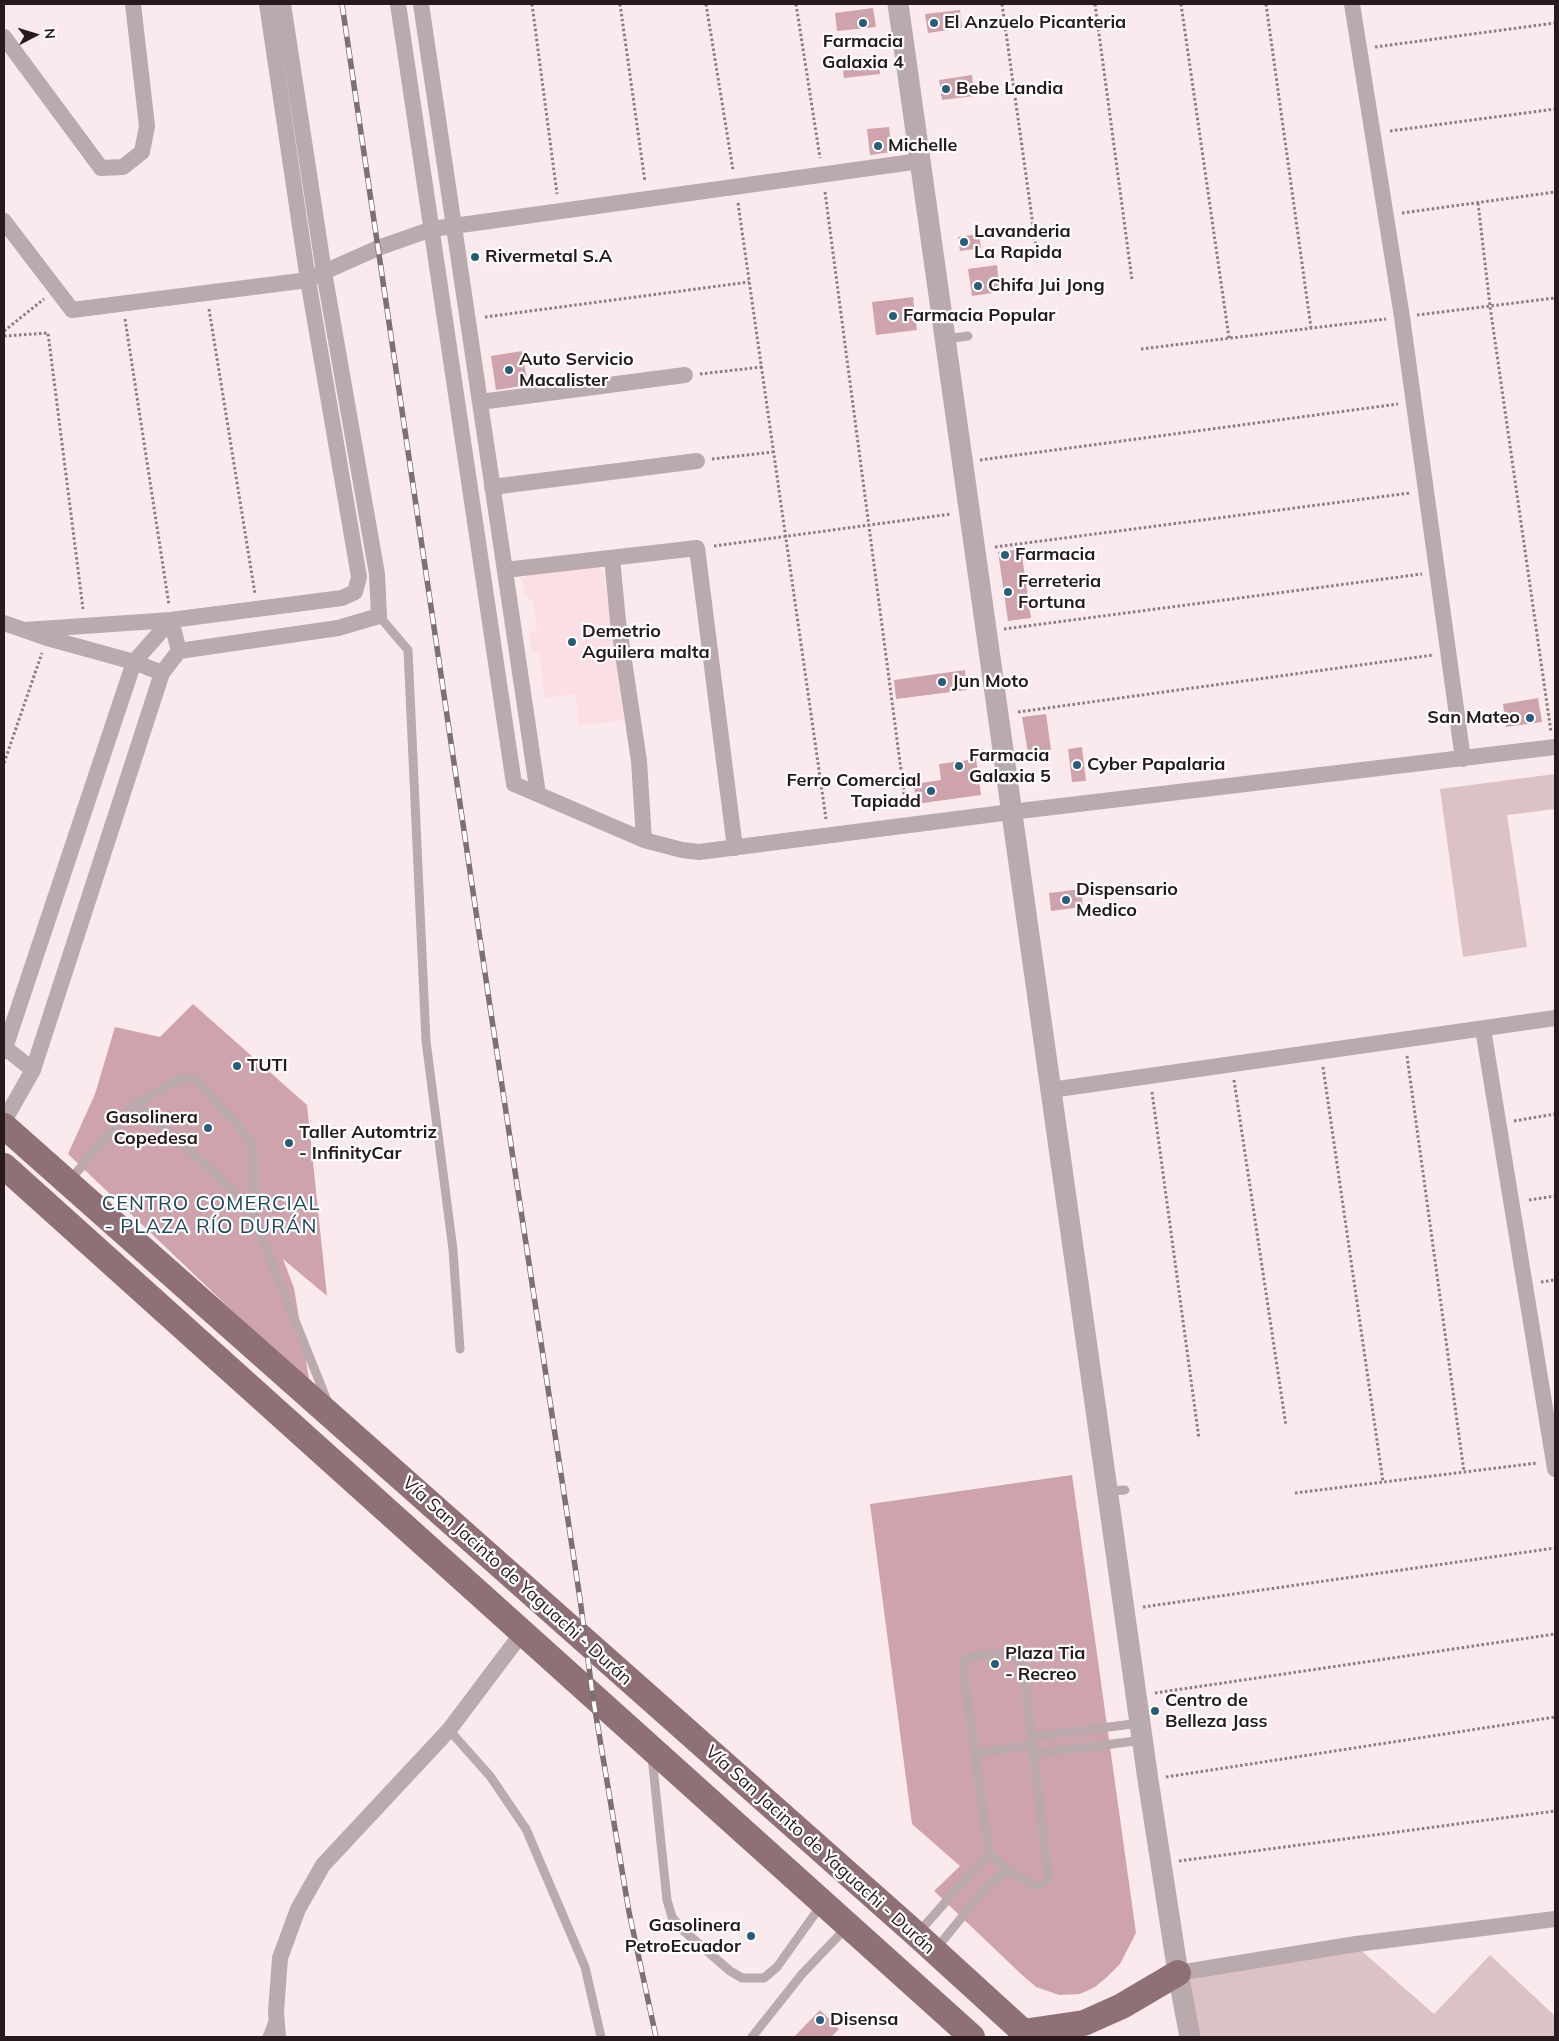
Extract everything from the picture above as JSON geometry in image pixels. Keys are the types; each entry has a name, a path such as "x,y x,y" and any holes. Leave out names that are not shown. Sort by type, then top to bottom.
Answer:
{"main road":[{"name":"Vía San Jacinto de Yaguachi - Durán","path":"4,1126 926,1943 1026,2035"},
{"name":"Vía San Jacinto de Yaguachi - Durán","path":"4,1166 160,1304 522,1633 972,2037"},
{"path":"1026,2035 1084,2023 1122,2006 1178,1973"}],"street":[{"path":"4,37 101,168 124,167 142,152 147,126 133,4"},
{"path":"25,630 171,620 342,598 355,592 359,577 308,280 267,4"},
{"path":"4,1120 33,1070 162,673 179,651 338,628 379,616 376,574 324,272 283,4"},
{"path":"398,4 514,784 644,840 682,850 699,852 1011,812 1554,747"},
{"path":"421,4 538,794"},
{"path":"898,4 1051,1090 1116,1490 1124,1609 1148,1780 1160,1863 1190,2037"},
{"path":"1352,4 1402,317 1463,759"},
{"path":"4,221 72,310 308,280 378,248 432,229 920,161"},
{"path":"480,402 685,376"},
{"path":"492,487 697,461"},
{"path":"505,570 697,548 735,848"},
{"path":"612,558 618,621 639,761 644,840"},
{"path":"171,620 179,651"},
{"path":"33,1070 4,1049 134,662 171,620"},
{"path":"4,622 47,638 134,662 162,673"},
{"path":"1051,1090 1555,1018"},
{"path":"1483,1029 1555,1465"},
{"path":"278,2037 276,2012 280,1958 298,1909 324,1865 449,1730 522,1633"},
{"path":"1178,1973 1356,1944 1555,1919"}],"lane":[{"path":"945,339 968,336"},
{"path":"379,616 408,650 426,1041 453,1250 460,1349"},
{"path":"68,1182 135,1104 180,1079 190,1078 198,1082 250,1139 254,1151 254,1218"},
{"path":"135,1104 235,1193 254,1218 335,1420"},
{"path":"1006,1653 1020,1660 1023,1664 1033,1745 1048,1875 1044,1884 1035,1885 1009,1872 989,1853 964,1676 965,1660 970,1657 1006,1653"},
{"path":"449,1730 490,1776 526,1829 585,1967 602,2037"},
{"path":"975,1754 1142,1732"},
{"path":"1033,1745 1142,1732"},
{"path":"651,1749 667,1900 672,1917 684,1930 730,1971 742,1978 764,1978 777,1967 822,1903"},
{"path":"926,1943 989,1853"},
{"path":"926,1943 987,1886 998,1877 1009,1872"},
{"path":"752,2037 802,1974 848,1926"},
{"path":"267,2037 276,2012"}],"path":[{"path":"532,4 560,212"},
{"path":"620,4 647,200"},
{"path":"706,4 736,187 828,836"},
{"path":"796,4 823,175 909,826"},
{"path":"1002,4 1037,254"},
{"path":"1095,4 1132,280"},
{"path":"1181,4 1229,338"},
{"path":"1266,4 1311,328"},
{"path":"1359,49 1555,23"},
{"path":"1372,134 1555,109"},
{"path":"1385,215 1555,192"},
{"path":"1478,203 1490,306 1554,747"},
{"path":"467,319 749,282"},
{"path":"4,331 57,290"},
{"path":"207,293 258,609"},
{"path":"1141,349 1555,298"},
{"path":"122,304 171,620"},
{"path":"4,336 48,333 85,626"},
{"path":"685,376 762,367"},
{"path":"962,462 1413,402"},
{"path":"697,461 774,452"},
{"path":"974,550 1426,491"},
{"path":"697,548 969,512"},
{"path":"986,631 1437,572"},
{"path":"4,763 47,638"},
{"path":"997,714 1448,653"},
{"path":"1404,1040 1464,1472"},
{"path":"1320,1052 1383,1482"},
{"path":"1231,1065 1286,1426"},
{"path":"1150,1076 1199,1438"},
{"path":"1499,1124 1555,1114"},
{"path":"1512,1202 1555,1196"},
{"path":"1295,1493 1464,1472 1555,1465"},
{"path":"1124,1609 1555,1548"},
{"path":"1137,1696 1555,1634"},
{"path":"1148,1780 1555,1717"},
{"path":"1160,1863 1555,1811"}],"shaded area":[{"name":"Demetrio Aguilera malta","path":"594,563 604,572 624,720 579,726 575,694 545,698 539,653 532,653 529,632 537,631 533,602 525,595 522,580 529,572"},
{"path":"1555,774 1555,809 1507,815 1527,947 1463,957 1440,789"},
{"path":"1356,1946 1434,2014 1490,1955 1555,2016 1555,2037 1191,2037 1180,1972"}],"building":[{"path":"873,8 876,27 837,31 835,13"},
{"path":"960,10 962,28 928,33 925,14"},
{"path":"879,59 880,74 844,78 842,63"},
{"path":"972,75 974,96 942,100 939,80"},
{"path":"889,127 892,152 870,155 867,129"},
{"path":"979,234 981,248 960,251 958,237"},
{"path":"997,265 1000,292 972,296 968,269"},
{"path":"913,297 917,330 876,335 872,302"},
{"name":"Auto Servicio Macalister","path":"522,351 528,385 496,390 491,356"},
{"path":"1021,549 1031,618 1008,621 998,552"},
{"path":"965,670 967,690 896,699 894,680"},
{"path":"1538,698 1542,722 1506,727 1503,704"},
{"path":"1046,714 1051,750 1028,753 1022,717"},
{"name":"Cyber Papalaria","path":"1082,747 1086,781 1072,782 1068,749"},
{"path":"976,759 981,795 916,804 914,784 941,780 939,764"},
{"name":"Dispensario Medico","path":"1081,889 1083,907 1051,911 1049,893"},
{"path":"193,1004 307,1105 327,1296 283,1259 294,1288 310,1385 68,1154 95,1094 115,1027 160,1037"},
{"name":"Plaza Tia - Recreo","path":"1072,1475 1136,1933 1120,1964 1095,1987 1080,1994 1059,1995 1036,1987 934,1891 960,1866 912,1824 870,1504"},
{"name":"Disensa","path":"820,2010 839,2029 831,2037 794,2037"}],"railway":[{"path":"342,4 489,1000 580,1599 593,1698 629,1912 656,2037"}],"place":[{"name":"Farmacia Galaxia 4","path":"863,23"},
{"name":"El Anzuelo Picanteria","path":"934,23"},
{"name":"Bebe Landia","path":"946,89"},
{"name":"Michelle","path":"878,146"},
{"name":"Lavanderia La Rapida","path":"964,242"},
{"name":"Rivermetal S.A","path":"475,257"},
{"name":"Chifa Jui Jong","path":"978,286"},
{"name":"Farmacia Popular","path":"893,316"},
{"name":"Auto Servicio Macalister","path":"509,370"},
{"name":"Farmacia","path":"1005,555"},
{"name":"Ferreteria Fortuna","path":"1008,592"},
{"name":"Demetrio Aguilera malta","path":"572,642"},
{"name":"Jun Moto","path":"942,682"},
{"name":"San Mateo","path":"1530,718"},
{"name":"Cyber Papalaria","path":"1077,765"},
{"name":"Farmacia Galaxia 5","path":"959,766"},
{"name":"Ferro Comercial Tapiadd","path":"931,791"},
{"name":"Dispensario Medico","path":"1066,900"},
{"name":"TUTI","path":"237,1066"},
{"name":"Gasolinera Copedesa","path":"208,1128"},
{"name":"Taller Automtriz - InfinityCar","path":"289,1143"},
{"name":"Plaza Tia - Recreo","path":"995,1664"},
{"name":"Centro de Belleza Jass","path":"1155,1711"},
{"name":"Gasolinera PetroEcuador","path":"751,1936"},
{"name":"Disensa","path":"820,2020"}],"district":[{"name":"CENTRO COMERCIAL - PLAZA RÍO DURÁN","path":"211,1216"}]}
